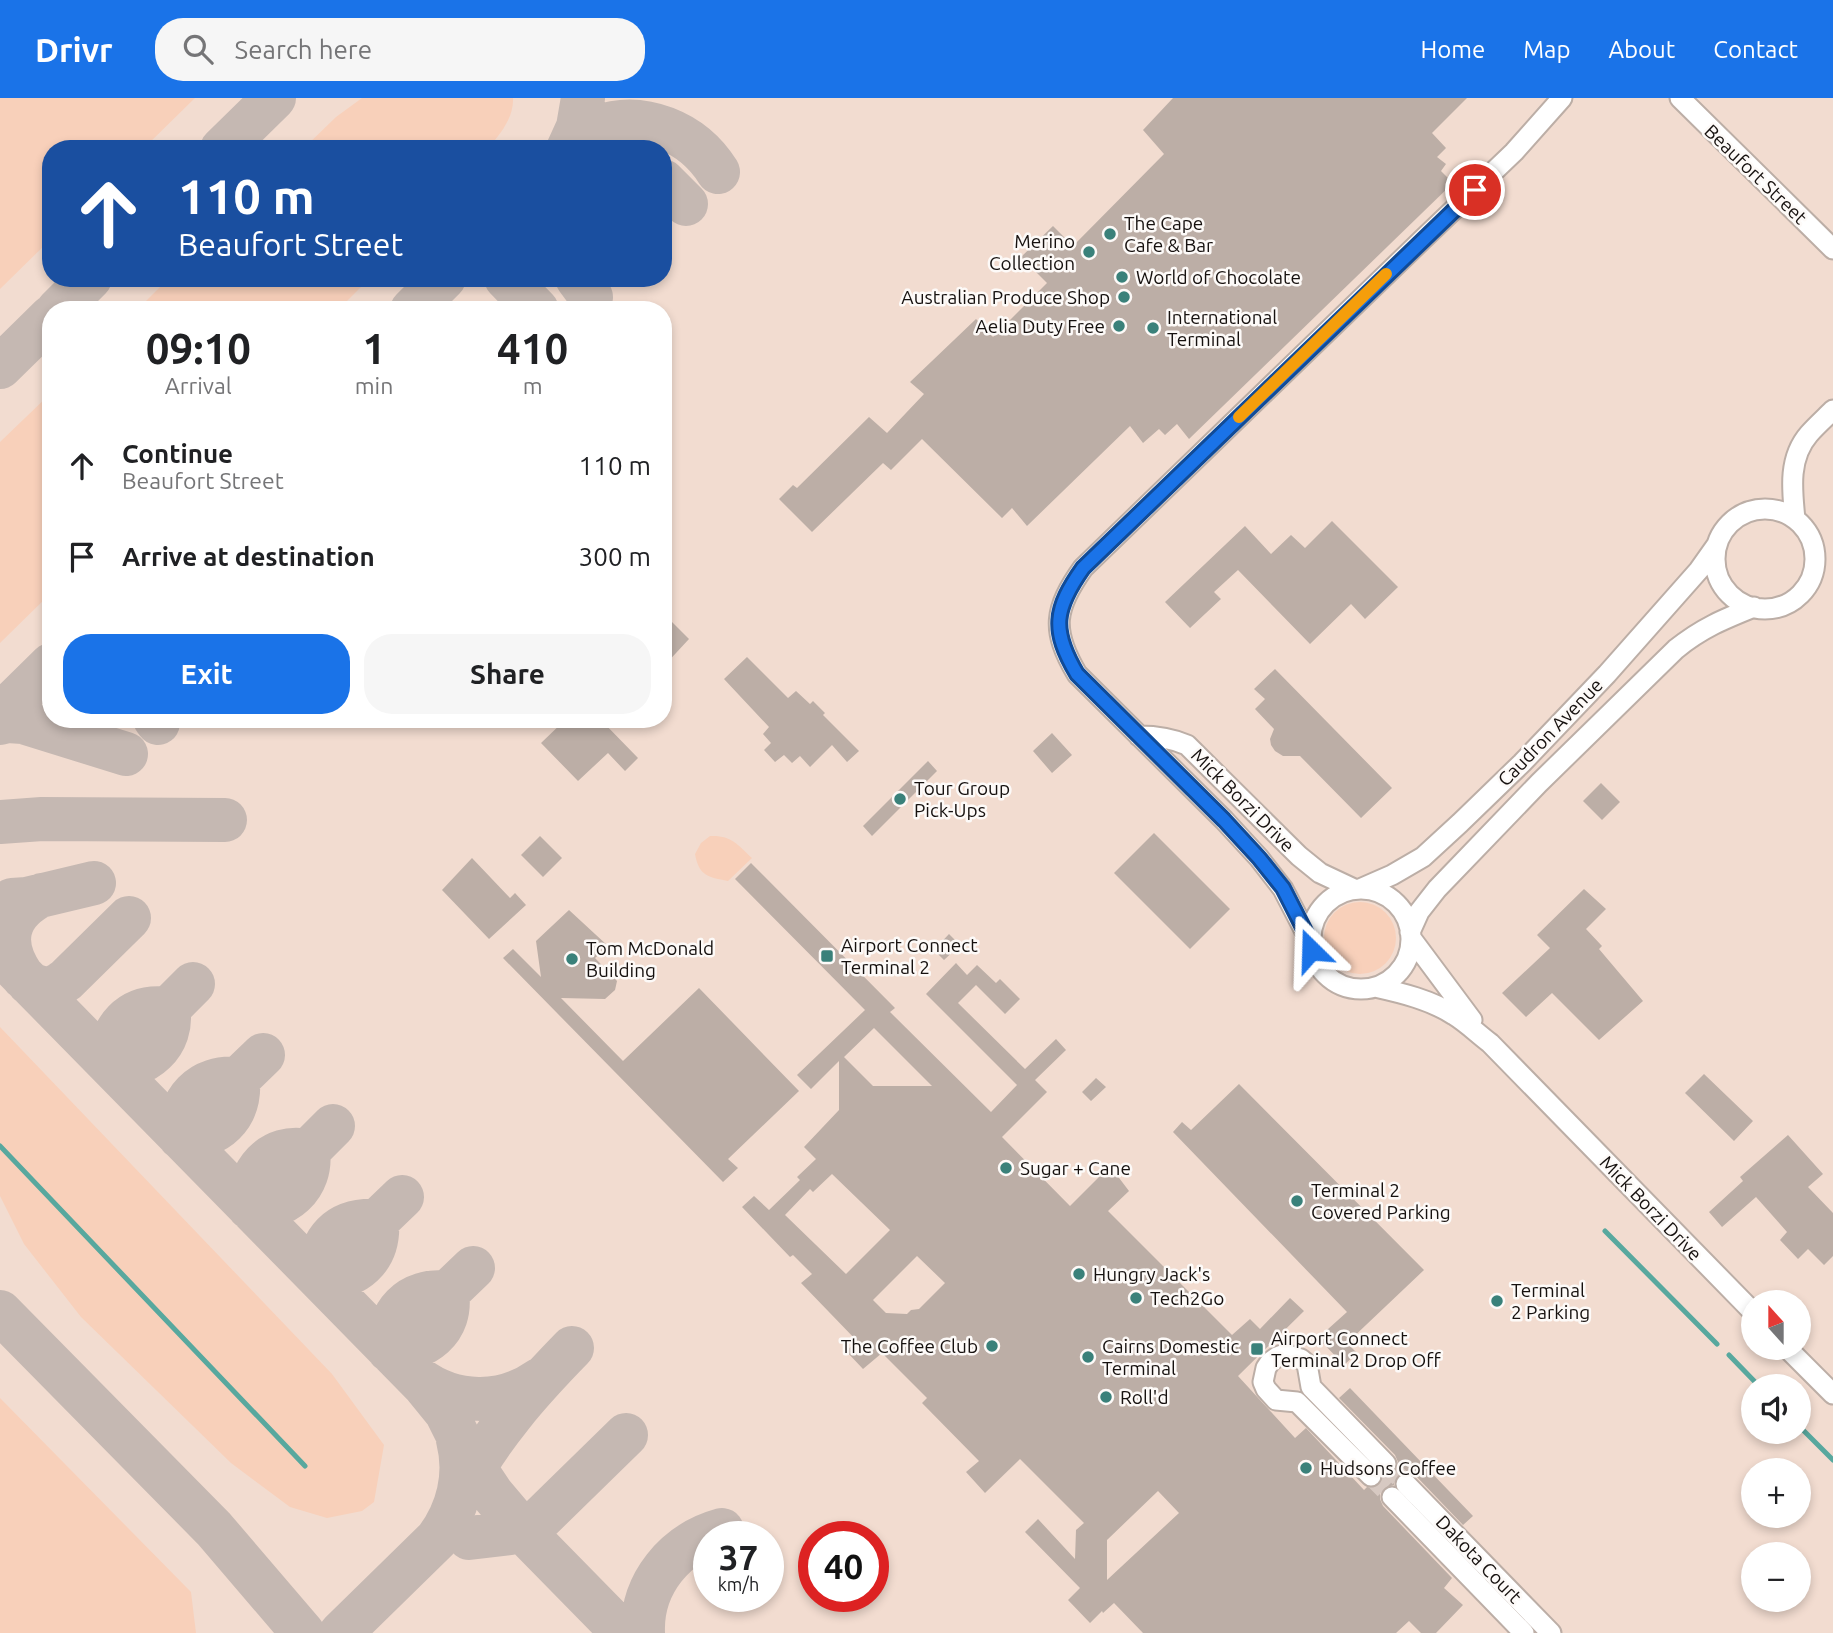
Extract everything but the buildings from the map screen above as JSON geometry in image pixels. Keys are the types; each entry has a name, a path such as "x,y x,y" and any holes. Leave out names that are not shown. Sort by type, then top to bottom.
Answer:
{"street":[{"path":"1139,736 1077,674 1065,651 1059,631 1060,612 1073,582 1083,568 1514,152 1562,98"},
{"name":"Beaufort Street","path":"1680,98 1833,249"},
{"path":"1795,519 1793,469 1799,449 1808,435 1833,411"},
{"path":"1749,511 1781,511 1795,519 1806,530 1813,545 1815,560 1812,576 1804,590 1792,601 1776,607 1759,608 1743,604 1729,594 1719,580 1715,564 1716,546 1723,531 1735,519 1749,511"},
{"name":"Caudron Avenue","path":"1357,889 1392,875 1423,857 1460,823 1607,674 1699,570 1716,546"},
{"name":"Caudron Avenue","path":"1411,935 1419,912 1437,889 1539,783 1676,649 1710,625 1754,607"},
{"name":"Mick Borzi Drive","path":"1139,736 1157,736 1187,745 1298,856 1320,873 1357,889"},
{"name":"Mick Borzi Drive","path":"1139,736 1224,820 1269,870 1283,888 1310,941"},
{"path":"1357,889 1372,890 1394,901 1408,920 1411,935 1409,954 1401,969 1390,980 1375,987 1361,989 1348,988 1324,974 1316,962 1310,941 1318,913 1327,902 1340,894 1357,889"},
{"name":"Mick Borzi Drive","path":"1411,935 1490,1043"},
{"name":"Mick Borzi Drive","path":"1375,987 1409,995 1443,1009 1490,1043 1741,1300"},
{"path":"1285,1354 1301,1359 1308,1368 1311,1387 1378,1470 1297,1402 1276,1400 1270,1395 1264,1382 1266,1368 1270,1362 1285,1354"},
{"path":"1799,1360 1833,1394"},
{"name":"Dakota Court","path":"1524,1633 1399,1491 1551,1633"}],"shaded area":[{"path":"0,98 1833,98 1833,1633 0,1633"},
{"path":"0,98 195,98 152,140 42,140 42,248 0,289"},
{"path":"362,98 513,98 509,119 495,140 312,140 336,117"},
{"path":"160,287 361,287 347,301 146,301"},
{"path":"42,402 42,602 0,643 0,442"},
{"path":"710,836 729,839 752,858 728,881 706,874 699,867 695,854 701,843"},
{"path":"1360,902 1374,905 1386,912 1393,924 1396,938 1393,952 1386,964 1374,971 1360,974 1346,971 1334,964 1327,952 1324,938 1327,924 1334,912 1346,905"},
{"path":"0,1027 332,1374 384,1445 374,1502 362,1511 327,1518 290,1507 231,1463 81,1317 24,1244 0,1196"},
{"path":"0,1398 191,1592 196,1633 0,1633"}],"waterway":[{"path":"0,1146 305,1466"},
{"path":"1605,1231 1717,1344"},
{"path":"1729,1355 1747,1374"},
{"path":"1811,1438 1833,1460"}],"taxiway":[{"path":"231,140 274,98"},
{"path":"572,140 578,127 583,98"},
{"path":"598,127 632,122 666,128 695,146 718,172"},
{"path":"672,190 686,204"},
{"path":"67,301 81,287"},
{"path":"421,301 435,287"},
{"path":"515,287 528,301"},
{"path":"584,287 591,297"},
{"path":"0,367 42,326"},
{"path":"0,715 42,674"},
{"path":"0,723 23,722 42,728"},
{"path":"42,728 126,754"},
{"path":"0,822 42,819 225,820"},
{"path":"12,900 94,883"},
{"path":"23,977 11,953 10,931 20,911 42,895"},
{"path":"29,983 48,988 66,980 129,918"},
{"path":"0,953 424,1385 446,1412 472,1464 492,1494 525,1533 623,1633"},
{"path":"168,1009 167,1033 154,1052 134,1064 110,1065 113,1040 124,1022 143,1011 168,1009 193,984"},
{"path":"238,1079 235,1104 224,1123 205,1134 180,1137 183,1112 194,1093 213,1081 238,1079 263,1055"},
{"path":"308,1151 306,1175 293,1194 274,1205 249,1207 252,1183 264,1163 283,1152 308,1151 333,1126"},
{"path":"377,1221 374,1246 363,1264 344,1275 319,1278 323,1253 333,1234 351,1224 377,1221 402,1197"},
{"path":"447,1293 445,1318 441,1328 433,1336 414,1347 389,1350 392,1325 403,1306 422,1295 447,1293 473,1268"},
{"path":"0,1312 214,1529 303,1633"},
{"path":"462,1490 485,1451 512,1415 572,1348"},
{"path":"418,1378 447,1393 478,1399 510,1394 539,1380"},
{"path":"469,1538 511,1533 538,1521 626,1435"},
{"path":"341,1633 437,1539 444,1528 459,1492 461,1453 458,1440"},
{"path":"643,1633 644,1615 655,1582 676,1555 693,1543"}],"tunnel":[{"path":"1386,1464 1406,1484"},
{"path":"1371,1476 1392,1497"}],"slow traffic":[{"path":"1239,417 1386,274"}],"place":[{"name":"The Cape Cafe & Bar","path":"1110,234"},
{"name":"Merino Collection","path":"1089,252"},
{"name":"World of Chocolate","path":"1122,277"},
{"name":"Australian Produce Shop","path":"1124,297"},
{"name":"Aelia Duty Free","path":"1119,326"},
{"name":"International Terminal","path":"1153,328"},
{"name":"Tour Group Pick-Ups","path":"900,799"},
{"name":"Airport Connect Terminal 2","path":"827,956"},
{"name":"Tom McDonald Building","path":"572,959"},
{"name":"Sugar + Cane","path":"1006,1168"},
{"name":"Terminal 2 Covered Parking","path":"1297,1201"},
{"name":"Hungry Jack's","path":"1079,1274"},
{"name":"Tech2Go","path":"1136,1298"},
{"name":"Terminal 2 Parking","path":"1497,1301"},
{"name":"The Coffee Club","path":"992,1346"},
{"name":"Airport Connect Terminal 2 Drop Off","path":"1257,1349"},
{"name":"Cairns Domestic Terminal","path":"1088,1357"},
{"name":"Roll'd","path":"1106,1397"},
{"name":"Hudsons Coffee","path":"1306,1468"}],"route":[{"path":"1311,950 1310,941 1283,888 1259,858 1077,674 1065,651 1059,631 1060,612 1065,597 1083,568 1475,190"}]}
